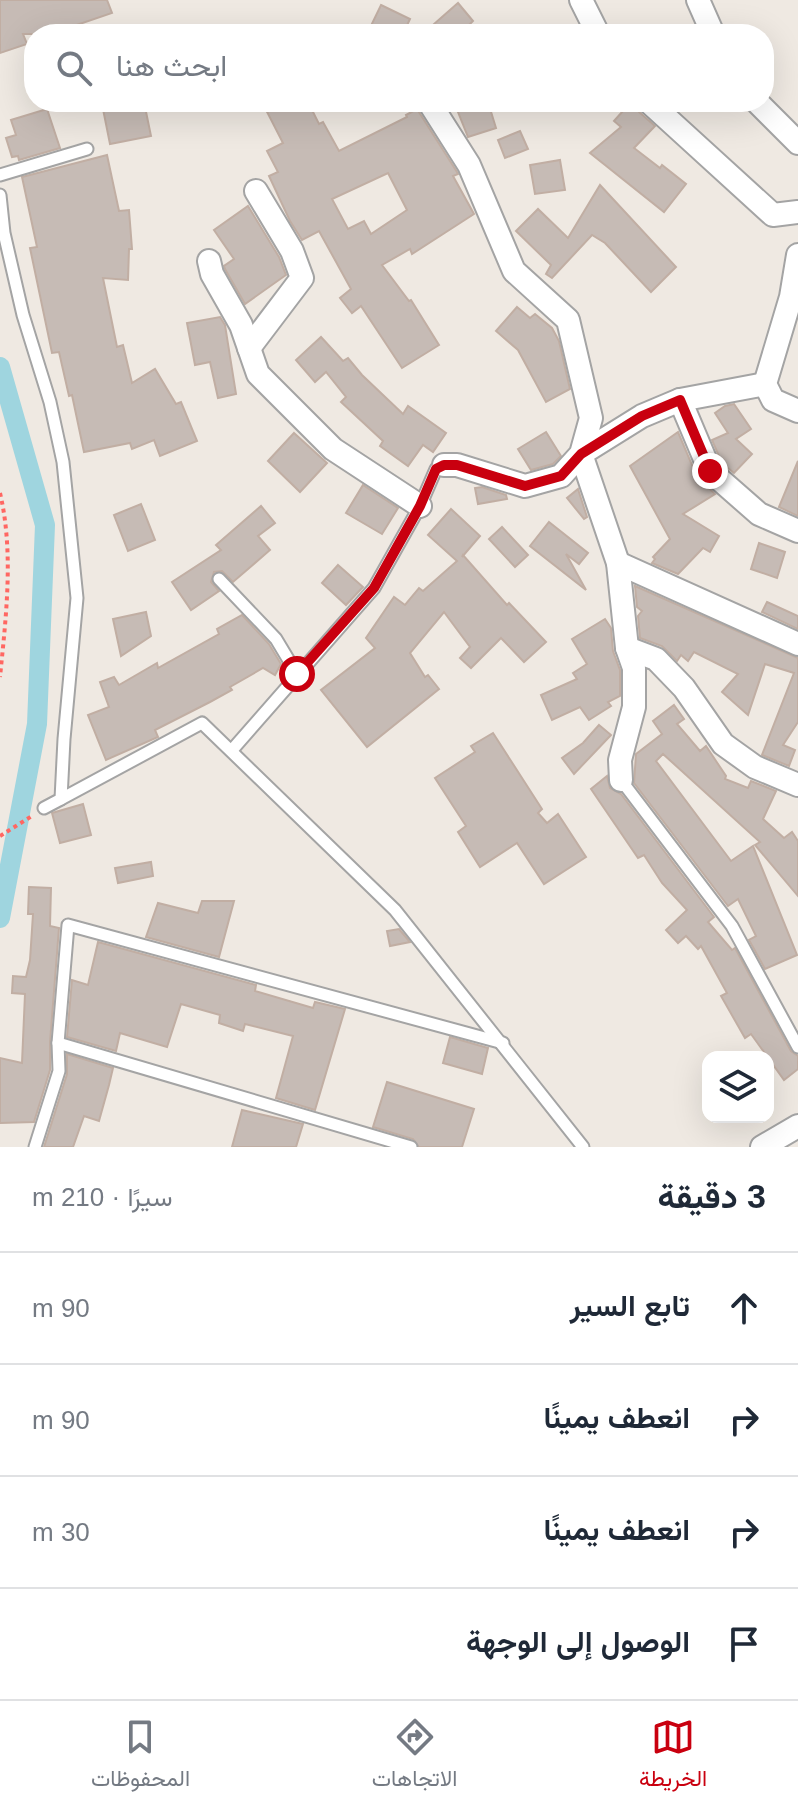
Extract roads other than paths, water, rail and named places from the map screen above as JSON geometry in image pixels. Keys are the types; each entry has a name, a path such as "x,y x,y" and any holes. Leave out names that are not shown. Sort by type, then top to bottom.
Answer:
{"street":[{"path":"581,0 593,24"},
{"path":"698,0 709,24"},
{"path":"435,112 469,165 514,271 568,320 591,418 581,454 618,563 627,648 634,668 634,707 620,760 621,780"},
{"path":"660,112 773,215 798,212"},
{"path":"767,112 798,143"},
{"path":"249,348 302,278 292,251 256,191"},
{"path":"798,255 791,297 765,384 773,400 798,411"},
{"path":"209,261 212,274 241,325 258,374 333,449 420,506"},
{"path":"444,465 457,465 525,486 561,476 581,454 642,416 680,400 765,384"},
{"path":"680,400 710,471 759,514 798,531"},
{"path":"618,563 798,644"},
{"path":"627,648 656,659 684,688 723,744 755,767 798,785"},
{"path":"762,1147 798,1126"}],"lane":[{"path":"0,175 87,149"},
{"path":"0,195 4,233 23,315 50,402 63,462 77,598 61,799"},
{"path":"232,750 374,588 420,506 436,469 444,465"},
{"path":"219,579 276,639 297,674"},
{"path":"44,808 202,723 395,910 583,1147"},
{"path":"621,780 732,926 798,1047"},
{"path":"35,1147 59,1071 58,1043 68,925 503,1043"},
{"path":"58,1043 411,1147"}],"waterway":[{"path":"0,367 45,525 37,724 0,918"}]}
